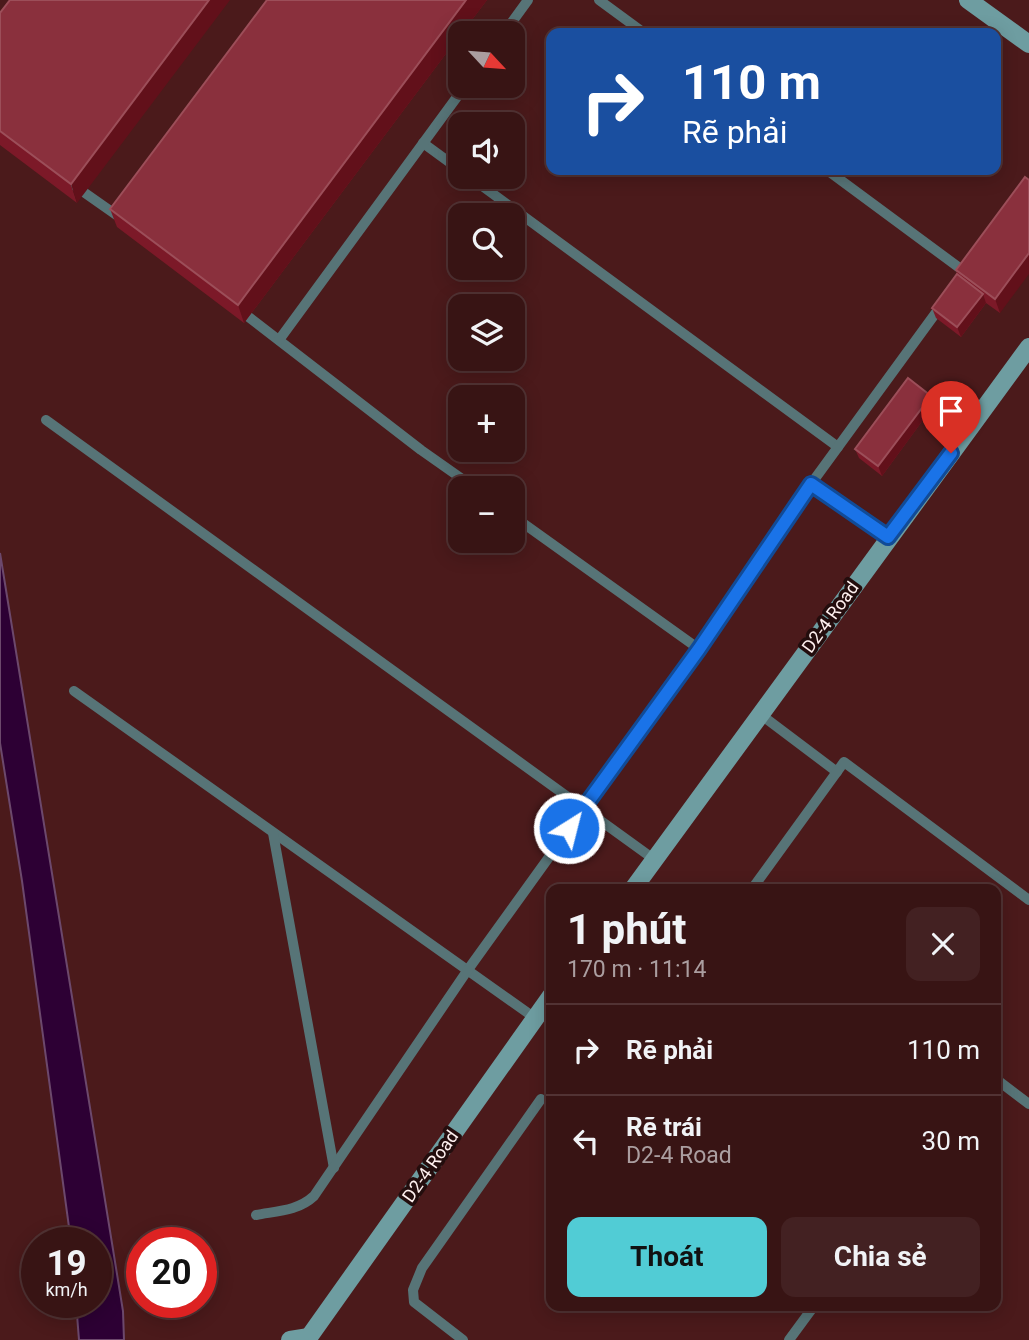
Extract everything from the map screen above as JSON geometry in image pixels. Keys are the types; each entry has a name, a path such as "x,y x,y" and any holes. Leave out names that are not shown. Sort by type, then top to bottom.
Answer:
{"main road":[{"path":"968,0 1029,44"},
{"name":"D2-4 Road","path":"637,884 1029,347"},
{"name":"D2-4 Road","path":"312,1338 546,1003"},
{"path":"290,1340 312,1338"}],"lane":[{"path":"513,21 528,0"},
{"path":"599,0 637,28"},
{"path":"279,340 456,98"},
{"path":"423,143 448,161"},
{"path":"834,175 965,272 957,283"},
{"path":"63,178 127,222"},
{"path":"486,189 838,447"},
{"path":"116,214 124,203"},
{"path":"256,1215 305,1205 314,1196 467,971 699,649 811,484 949,294"},
{"path":"224,298 459,476"},
{"path":"46,420 655,860"},
{"path":"811,484 888,537"},
{"path":"525,525 699,649"},
{"path":"74,691 535,1018"},
{"path":"760,714 837,772"},
{"path":"756,884 844,762 1029,900"},
{"path":"273,833 334,1168"},
{"path":"1001,1083 1029,1104"},
{"path":"463,1340 414,1302 415,1281 541,1099"},
{"path":"789,1340 810,1311"}],"shaded area":[{"path":"0,553 109,1227 69,1227 22,881 0,743"},
{"path":"112,1243 123,1311 124,1340 79,1340 77,1318 112,1318"}],"building":[{"path":"10,0 209,0 71,184 0,131 0,13"},
{"path":"267,0 466,0 238,305 110,209"},
{"path":"1025,177 1029,180 1029,253 995,299 956,270"},
{"path":"957,274 983,294 957,327 932,308"},
{"path":"908,378 931,396 878,466 855,449"}],"route":[{"path":"569,828 699,649 811,484 888,537 951,453"}]}
